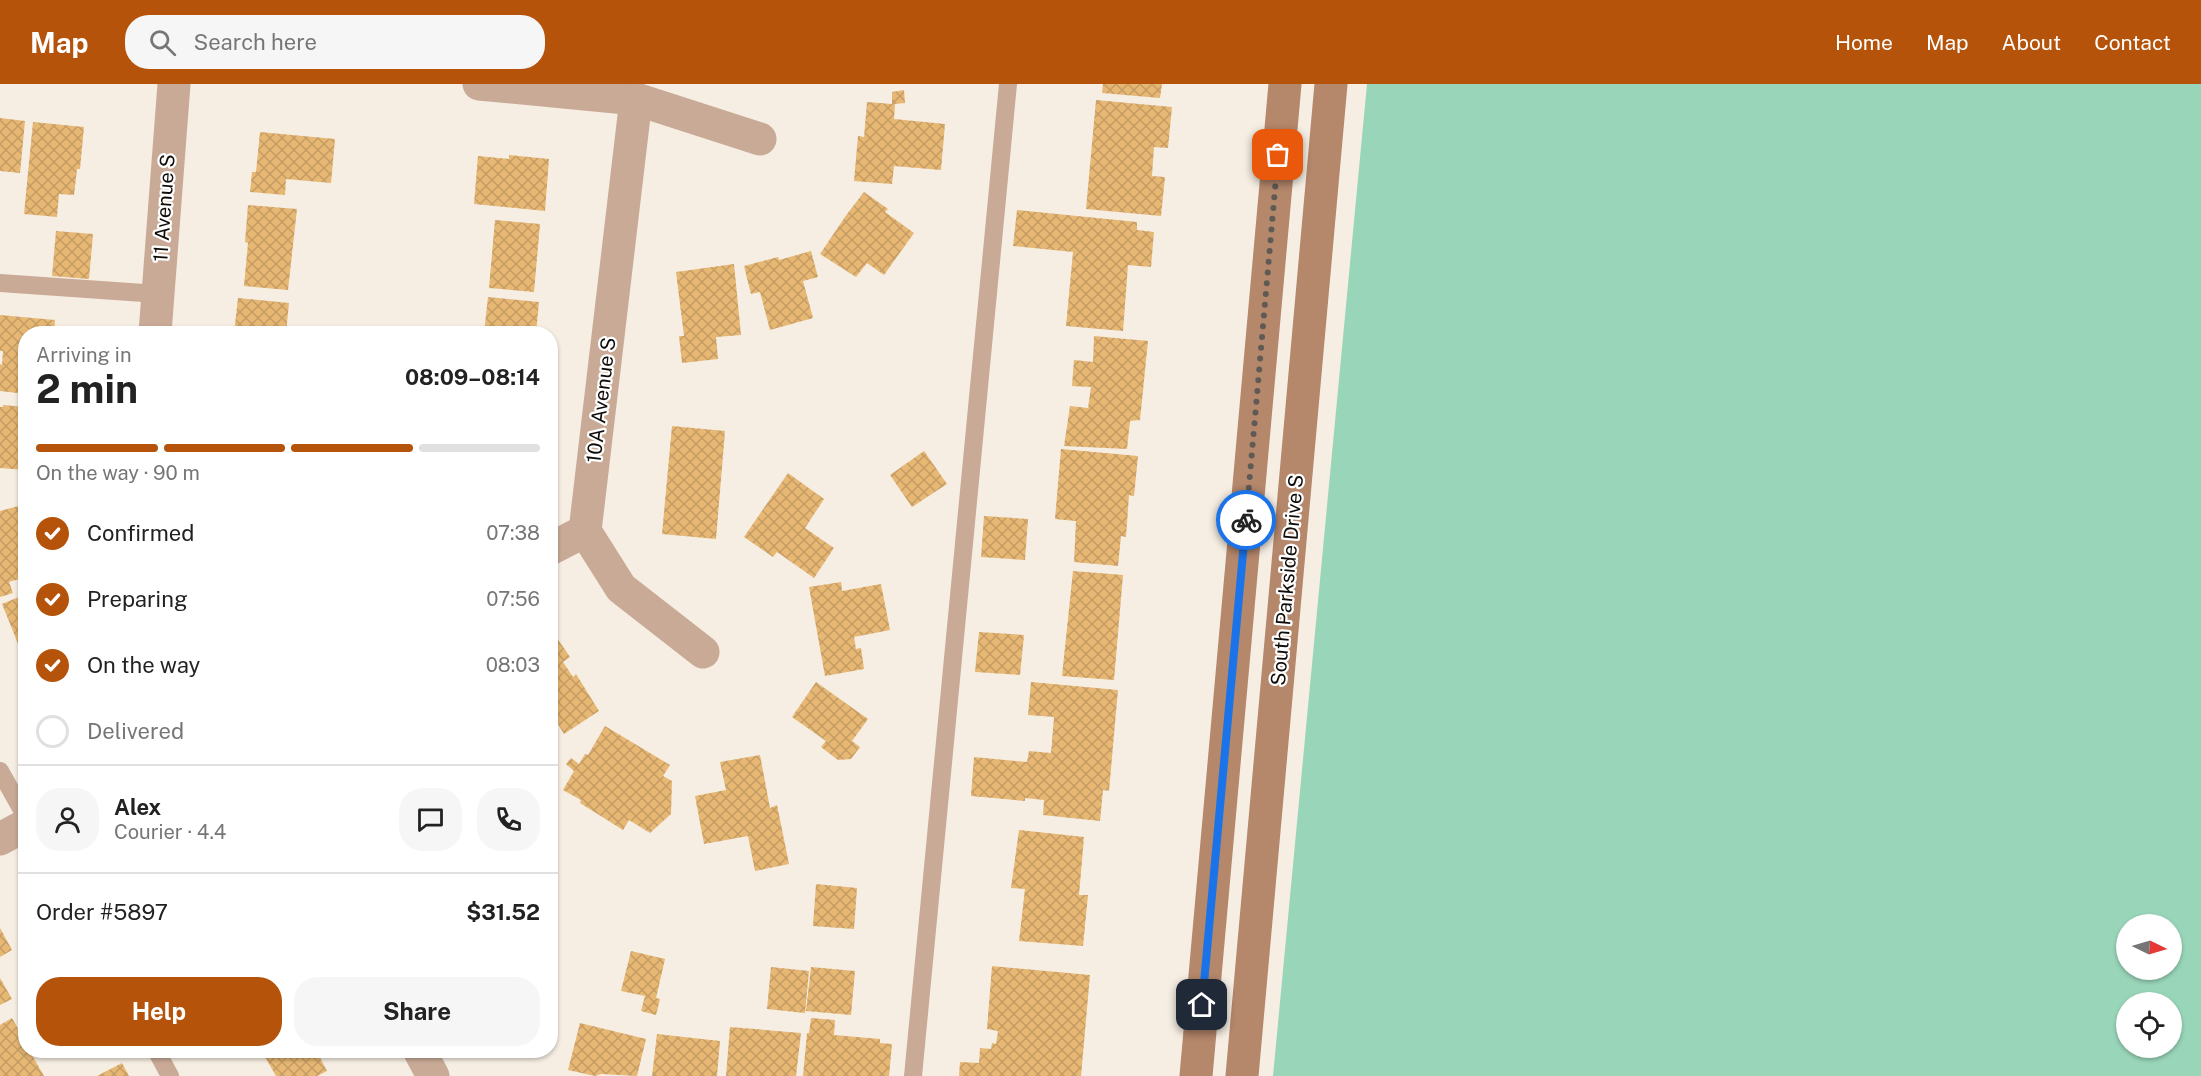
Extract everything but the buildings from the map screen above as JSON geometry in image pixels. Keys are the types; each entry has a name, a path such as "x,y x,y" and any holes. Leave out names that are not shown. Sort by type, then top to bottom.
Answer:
{"main road":[{"path":"1196,1076 1285,84"},
{"name":"South Parkside Drive S","path":"1242,1076 1331,84"}],"street":[{"name":"11 Avenue S","path":"156,326 174,84"},
{"path":"479,84 636,99 760,139"},
{"name":"10A Avenue S","path":"585,531 636,99"},
{"path":"558,545 585,531 621,588 703,652"},
{"path":"0,839 18,829"},
{"path":"424,1058 434,1076"}],"lane":[{"path":"913,1076 1008,84"},
{"path":"0,283 158,294"},
{"path":"0,771 18,803"},
{"path":"160,1058 170,1076"}],"green space":[{"path":"1367,84 2201,84 2201,1076 1273,1076"}],"way so far":[{"path":"1246,520 1278,155"}],"route":[{"path":"1202,1005 1246,520"}]}
